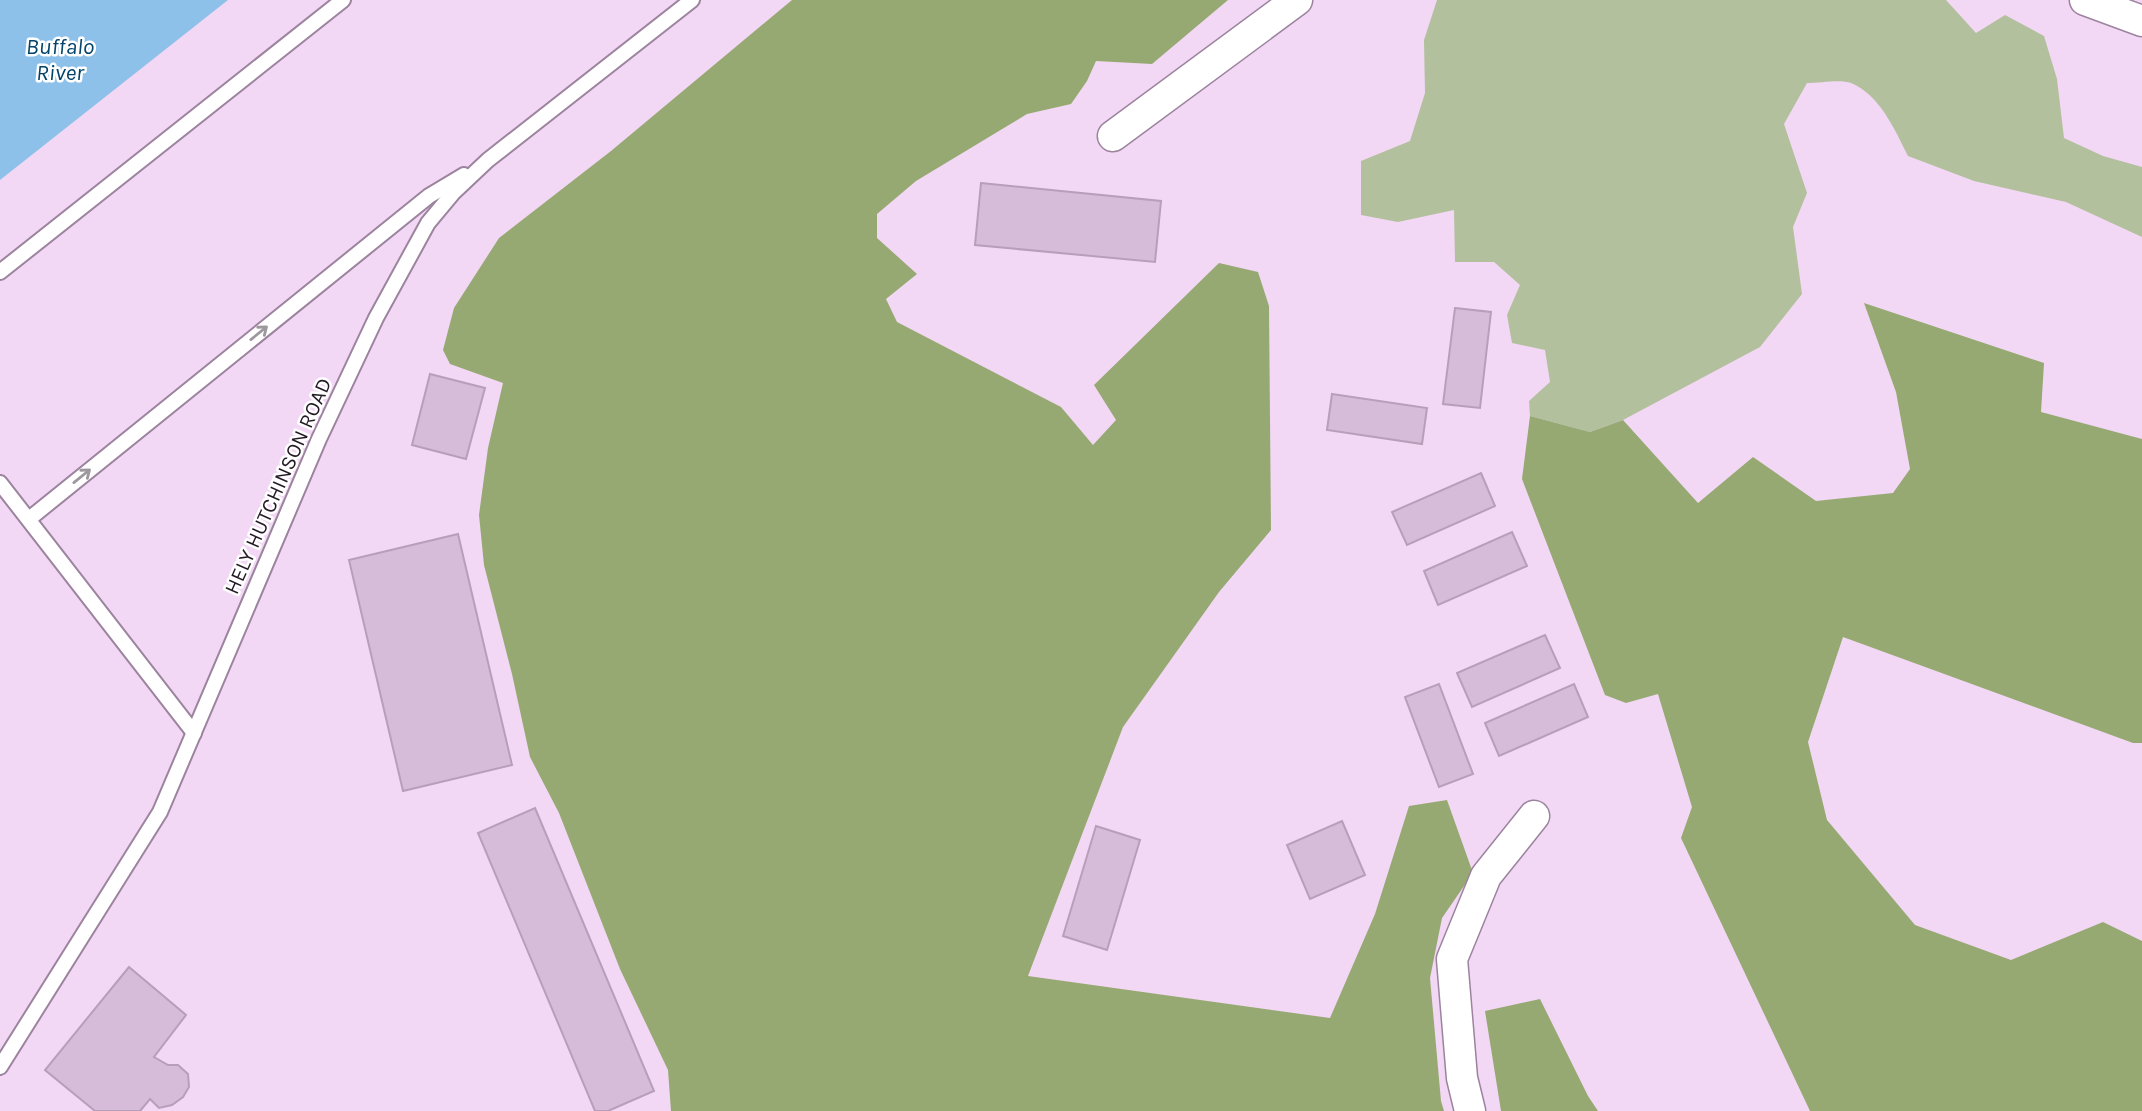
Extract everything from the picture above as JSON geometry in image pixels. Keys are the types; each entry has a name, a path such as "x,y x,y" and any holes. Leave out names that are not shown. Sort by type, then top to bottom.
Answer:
{"street":[{"path":"1112,136 1297,0"},
{"path":"2085,0 2142,22"},
{"path":"1470,1111 1462,1078 1452,959 1486,876 1534,816"}],"lane":[{"path":"0,272 343,0"},
{"name":"HELY HUTCHINSON ROAD","path":"0,1067 160,812 319,439 382,308 428,223 453,193 488,160 692,0"},
{"path":"29,519 429,196 488,160"},
{"path":"0,483 194,733"}],"green space":[{"path":"792,0 1228,0 1152,64 1096,61 1087,81 1071,104 1027,114 916,181 877,214 877,238 917,274 886,299 897,322 1061,407 1093,445 1116,420 1094,385 1219,263 1258,272 1269,306 1271,530 1219,592 1123,727 1028,976 1330,1018 1375,914 1409,806 1447,800 1473,873 1442,918 1430,978 1444,1111 671,1111 668,1070 620,969 559,813 530,757 484,565 479,515 488,448 503,383 450,364 443,350 454,308 499,238 611,151"},
{"path":"1437,0 1946,0 1976,33 2005,15 2044,36 2057,79 2064,138 2103,156 2142,167 2142,237 2066,202 1974,181 1908,156 1886,114 1861,89 1842,81 1807,83 1784,124 1807,193 1793,227 1802,294 1760,347 1623,420 1590,432 1530,416 1529,401 1550,382 1545,350 1512,343 1507,315 1520,285 1494,262 1455,262 1454,210 1398,222 1361,215 1361,161 1410,141 1425,93 1424,40"},
{"path":"1864,303 2044,363 2041,412 2142,439 2142,743 2133,743 1843,637 1808,742 1827,820 1915,925 2011,960 2103,922 2142,941 2142,1111 1810,1111 1681,838 1692,807 1658,694 1626,703 1605,695 1522,479 1530,416 1590,432 1623,420 1698,503 1753,457 1816,501 1893,493 1910,469 1896,392"},
{"path":"1540,999 1598,1111 1501,1111 1485,1011"}],"water":[{"name":"Buffalo River","path":"0,0 228,0 0,180"}],"building":[{"path":"981,183 1161,201 1155,262 975,245"},
{"path":"1455,308 1491,312 1480,408 1443,404"},
{"path":"430,374 485,388 466,459 412,445"},
{"path":"1332,394 1427,408 1422,444 1327,430"},
{"path":"1481,473 1495,506 1407,545 1392,512"},
{"path":"1512,532 1527,566 1438,605 1424,571"},
{"path":"458,534 512,765 403,791 349,560"},
{"path":"1545,635 1560,668 1472,707 1457,673"},
{"path":"1439,684 1473,774 1439,787 1405,697"},
{"path":"1574,684 1588,717 1499,756 1485,723"},
{"path":"535,808 654,1091 608,1111 595,1111 478,833"},
{"path":"1342,821 1365,875 1310,899 1287,845"},
{"path":"1096,826 1140,840 1107,950 1063,936"},
{"path":"129,967 186,1015 154,1057 168,1065 178,1065 188,1074 189,1087 183,1097 172,1105 159,1108 150,1099 140,1111 95,1111 45,1070"}]}
